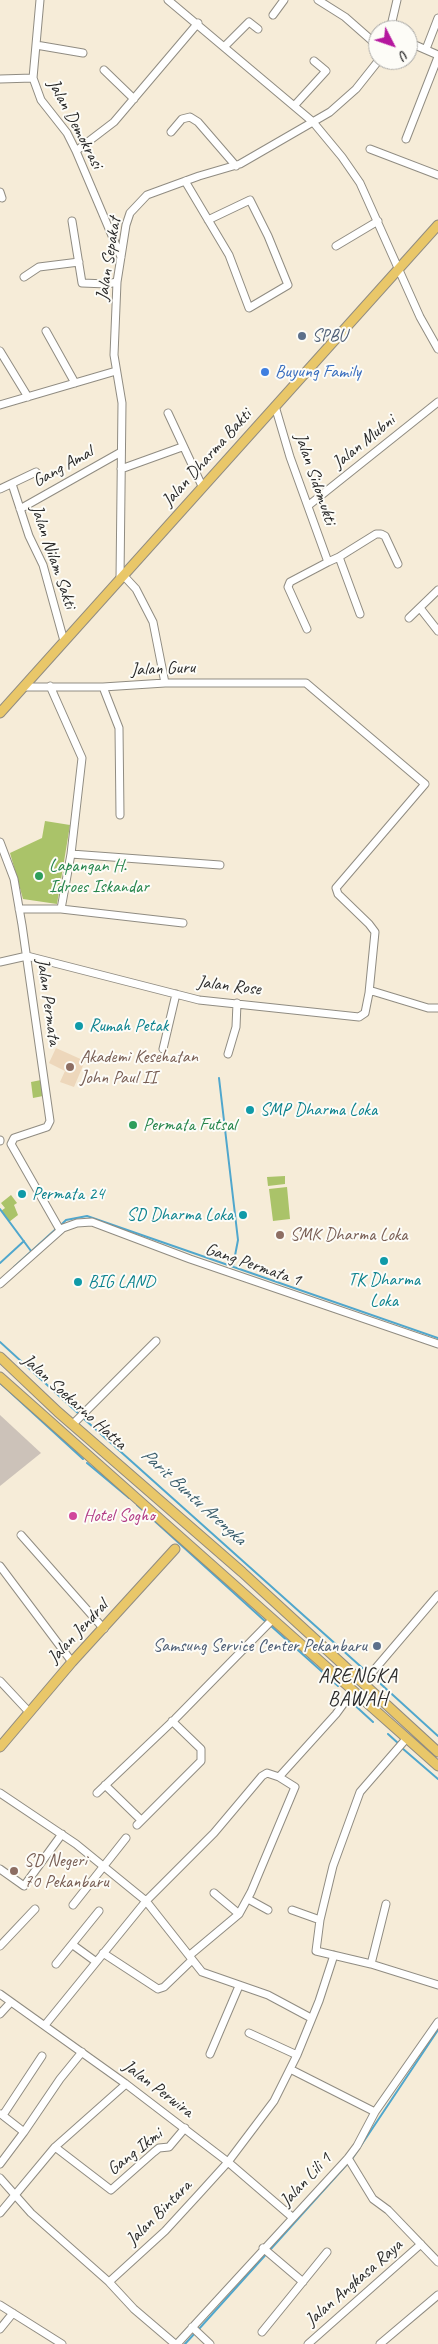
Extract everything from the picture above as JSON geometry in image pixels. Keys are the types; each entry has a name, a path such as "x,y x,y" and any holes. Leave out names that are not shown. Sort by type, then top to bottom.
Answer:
{"main road":[{"name":"Jalan Dharma Bakti","path":"0,713 438,225"},
{"name":"Jalan Soekarno Hatta","path":"0,1357 58,1412 78,1418 438,1752"},
{"name":"Jalan Soekarno Hatta","path":"0,1377 179,1544 271,1621 350,1694 438,1766"},
{"path":"49,1423 58,1412"},
{"name":"Jalan Jendral","path":"0,1747 72,1662 104,1629 179,1544"}],"street":[{"name":"Jalan Demokrasi","path":"40,0 33,78 41,100 67,133 76,151 121,256"},
{"path":"168,0 198,23 312,122 352,171 378,221 420,317 438,349"},
{"path":"273,15 284,0"},
{"path":"318,0 346,17 368,37"},
{"path":"392,20 397,0"},
{"path":"426,49 438,18"},
{"path":"225,46 249,22 258,30"},
{"path":"76,151 114,122 198,23"},
{"path":"36,45 83,53"},
{"path":"406,139 438,56 418,46"},
{"path":"294,106 326,71 314,61"},
{"path":"104,70 134,99"},
{"name":"Jalan Sepakat","path":"121,576 122,403 114,355 117,282 126,225 137,203 146,195 236,166 345,101 371,70"},
{"path":"0,79 33,78"},
{"path":"170,132 182,119 190,117 198,122 236,166"},
{"path":"370,149 438,175"},
{"path":"185,181 208,220 229,255 249,308 288,285 268,236 250,200 208,220"},
{"path":"72,221 82,283 107,284 117,282"},
{"path":"336,246 378,221"},
{"path":"24,277 39,267 79,262"},
{"path":"46,331 76,383"},
{"path":"0,351 28,397"},
{"path":"0,406 116,371"},
{"name":"Jalan Mubni","path":"309,505 438,402"},
{"name":"Jalan Sidomukti","path":"275,406 290,457 309,505 328,562"},
{"path":"168,413 182,447 202,486"},
{"path":"121,469 182,447"},
{"name":"Gang Amal","path":"20,509 121,452"},
{"path":"0,489 36,472"},
{"name":"Jalan Nilam Sakti","path":"12,484 29,536 43,565 64,640"},
{"path":"307,629 288,587 290,582 339,557 368,539 381,534 385,536 398,564"},
{"path":"339,557 360,614"},
{"path":"121,576 136,588 153,622 165,683"},
{"path":"408,618 438,590"},
{"path":"420,608 438,631"},
{"name":"Jalan Guru","path":"24,687 304,682"},
{"name":"Jalan Rose","path":"0,962 26,956 199,1000 359,1017 365,1013 369,993 375,932 338,894 336,888 425,784 304,682"},
{"path":"50,686 82,758 71,854 61,909"},
{"path":"103,687 117,718 119,728 120,815"},
{"name":"Jalan Permata","path":"0,842 14,879 50,1121 47,1127 14,1138 11,1144 58,1228"},
{"path":"71,854 220,864"},
{"path":"19,909 61,909 183,924"},
{"path":"369,993 372,992 428,1008 438,1008"},
{"path":"163,1049 176,994"},
{"path":"228,1054 236,1028 237,1003"},
{"name":"Gang Permata 1","path":"58,1228 82,1222 97,1224 190,1259 438,1344"},
{"path":"0,1284 58,1228"},
{"path":"78,1418 156,1341"},
{"path":"21,1535 104,1629"},
{"path":"0,1566 72,1662"},
{"path":"363,1683 438,1595"},
{"path":"97,1793 172,1721 271,1621"},
{"path":"0,1680 29,1712"},
{"path":"279,1777 336,1714 350,1694"},
{"path":"104,1785 139,1822 201,1761 201,1750 172,1721"},
{"path":"404,1740 360,1792 334,1866 320,1920 316,1951 371,1964 438,1985"},
{"path":"45,2025 96,1961 146,1901 214,1833 264,1774 279,1777 295,1787 250,1895 239,1914 191,1958 164,1987 158,1988 103,1953"},
{"path":"0,1793 62,1834 146,1901 191,1958 207,1975 268,1995 311,2018"},
{"path":"0,1869 24,1886 62,1834"},
{"path":"73,1906 103,1865 126,1838"},
{"path":"214,1893 239,1914"},
{"path":"250,1895 268,1910"},
{"path":"371,1964 386,1904"},
{"path":"0,1946 35,1909"},
{"path":"292,1910 320,1920"},
{"path":"56,1964 99,1911"},
{"path":"73,1945 96,1961"},
{"name":"Jalan Bintara","path":"109,2282 165,2231 228,2162 274,2101 297,2055 319,2001 334,1954"},
{"path":"210,2054 239,1986"},
{"name":"Jalan Perwira","path":"0,1994 184,2128 228,2162 292,2217"},
{"path":"0,2014 11,2002"},
{"name":"Jalan Lili 1","path":"176,2344 194,2329 267,2251 292,2217 349,2159 376,2112 438,2022"},
{"path":"249,2033 297,2055"},
{"path":"0,2164 60,2079 82,2052"},
{"path":"24,2132 2,2114 42,2056"},
{"path":"290,2069 376,2112"},
{"path":"0,2213 55,2147 126,2084"},
{"name":"Gang Ikmi","path":"55,2147 111,2190 159,2148 169,2147 184,2128"},
{"path":"349,2159 373,2199 388,2210 438,2262"},
{"path":"0,2178 14,2195 109,2282 134,2309 176,2344"},
{"name":"Jalan Angkasa Raya","path":"308,2344 421,2244"},
{"path":"267,2251 302,2282"},
{"path":"262,2332 327,2252"},
{"path":"380,2344 438,2295"},
{"path":"0,2305 62,2344"},
{"path":"0,2329 13,2313"},
{"path":"194,2329 210,2344"}],"shaded area":[{"name":"Akademi Kesehatan John Paul II","path":"56,1048 85,1061 74,1087 60,1082 65,1071 49,1063"},
{"path":"0,1415 41,1453 0,1486"}],"green space":[{"name":"Lapangan H. Idroes Iskandar","path":"45,821 70,825 57,904 23,899 10,853 42,838"},
{"path":"41,1080 43,1096 33,1098 31,1082"},
{"path":"285,1176 285,1184 268,1186 267,1177"},
{"path":"287,1187 290,1219 273,1221 269,1189"},
{"path":"11,1195 17,1203 14,1205 18,1215 9,1222 1,1211 5,1208 1,1203"}],"waterway":[{"path":"219,1078 238,1240 233,1266"},
{"path":"0,1209 31,1251"},
{"path":"61,1225 66,1220 87,1216 438,1338"},
{"path":"14,1267 57,1228"},
{"path":"0,1263 24,1241"},
{"name":"Parit Buntu Arengka","path":"0,1342 79,1414"},
{"name":"Parit Buntu Arengka","path":"0,1383 83,1459"},
{"name":"Parit Buntu Arengka","path":"83,1418 368,1673"},
{"name":"Parit Buntu Arengka","path":"87,1463 129,1498"},
{"name":"Parit Buntu Arengka","path":"137,1505 267,1623"},
{"name":"Parit Buntu Arengka","path":"271,1626 338,1686"},
{"name":"Parit Buntu Arengka","path":"372,1676 438,1736"},
{"name":"Parit Buntu Arengka","path":"349,1700 373,1722"},
{"name":"Parit Buntu Arengka","path":"388,1734 399,1744"},
{"name":"Parit Buntu Arengka","path":"402,1748 438,1779"},
{"path":"352,2159 438,2030"},
{"path":"198,2330 349,2162"},
{"path":"185,2344 195,2333"}],"place":[{"name":"SPBU","path":"302,336"},
{"name":"Buyung Family","path":"265,372"},
{"name":"Lapangan H. Idroes Iskandar","path":"39,876"},
{"name":"Rumah Petak","path":"79,1026"},
{"name":"Akademi Kesehatan John Paul II","path":"70,1067"},
{"name":"SMP Dharma Loka","path":"250,1110"},
{"name":"Permata Futsal","path":"133,1125"},
{"name":"Permata 24","path":"22,1194"},
{"name":"SD Dharma Loka","path":"243,1215"},
{"name":"SMK Dharma Loka","path":"280,1235"},
{"name":"TK Dharma Loka","path":"384,1261"},
{"name":"BIG LAND","path":"78,1282"},
{"name":"Hotel Sogho","path":"73,1516"},
{"name":"Samsung Service Center Pekanbaru","path":"377,1646"},
{"name":"SD Negeri 70 Pekanbaru","path":"14,1871"}],"district":[{"name":"ARENGKA BAWAH","path":"358,1688"}]}
